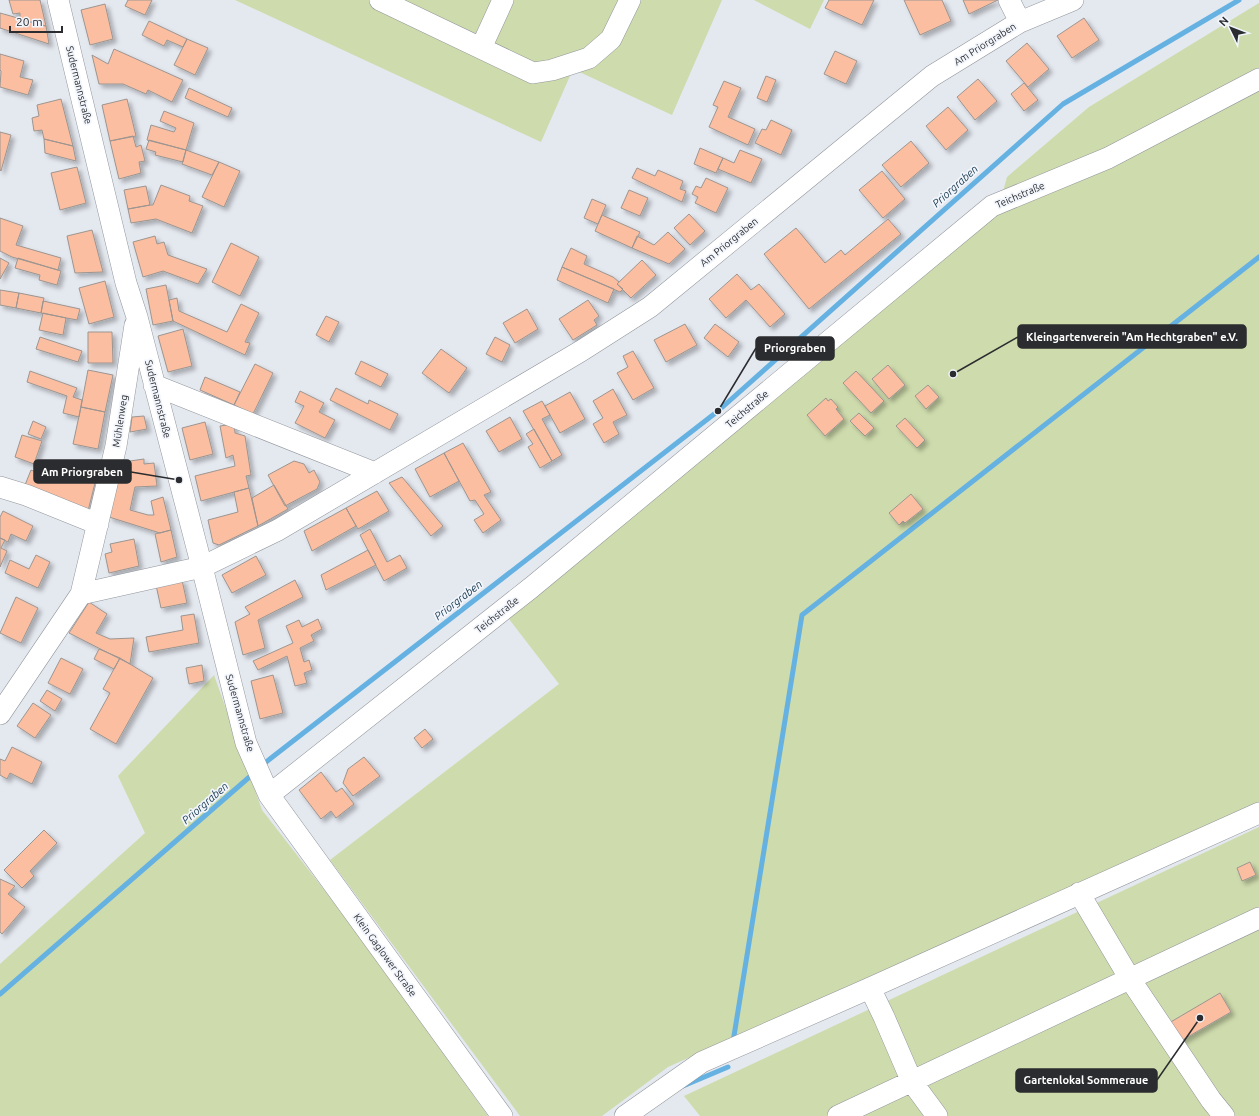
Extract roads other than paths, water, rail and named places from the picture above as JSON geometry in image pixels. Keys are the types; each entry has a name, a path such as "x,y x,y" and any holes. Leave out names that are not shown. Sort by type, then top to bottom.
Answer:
{"street":[{"name":"Sudermannstraße","path":"58,0 126,283 137,317 246,743 269,795"},
{"path":"380,0 533,73 552,70 589,58 611,39 630,0"},
{"path":"481,48 503,0"},
{"path":"1009,0 1020,22"},
{"name":"Am Priorgraben","path":"202,567 278,530 582,351 650,307 932,76 1020,22 1073,0"},
{"name":"Teichstraße","path":"269,795 532,587 992,206 1108,158 1259,78"},
{"name":"Mühlenweg","path":"0,714 81,594 116,446 137,317"},
{"path":"154,385 375,473"},
{"path":"0,487 26,495 98,524"},
{"path":"81,594 202,567"},
{"name":"Klein Gaglower Straße","path":"269,795 502,1116"},
{"path":"625,1116 702,1062 870,988 1259,812"},
{"path":"1079,893 1130,978 1211,1100 1224,1116"},
{"path":"838,1116 1259,918"},
{"path":"870,988 912,1082 937,1116"}],"waterway":[{"name":"Priorgraben","path":"261,766 718,411 1063,104 1239,0"},
{"path":"733,1042 802,615 1259,257"},
{"name":"Priorgraben","path":"0,994 254,773"},
{"path":"683,1086 728,1067"}],"place":[{"name":"Kleingartenverein \"Am Hechtgraben\" e.V.","path":"953,374"},
{"name":"Priorgraben","path":"718,411"},
{"name":"Am Priorgraben","path":"179,480"},
{"name":"Gartenlokal Sommeraue","path":"1200,1018"}]}
